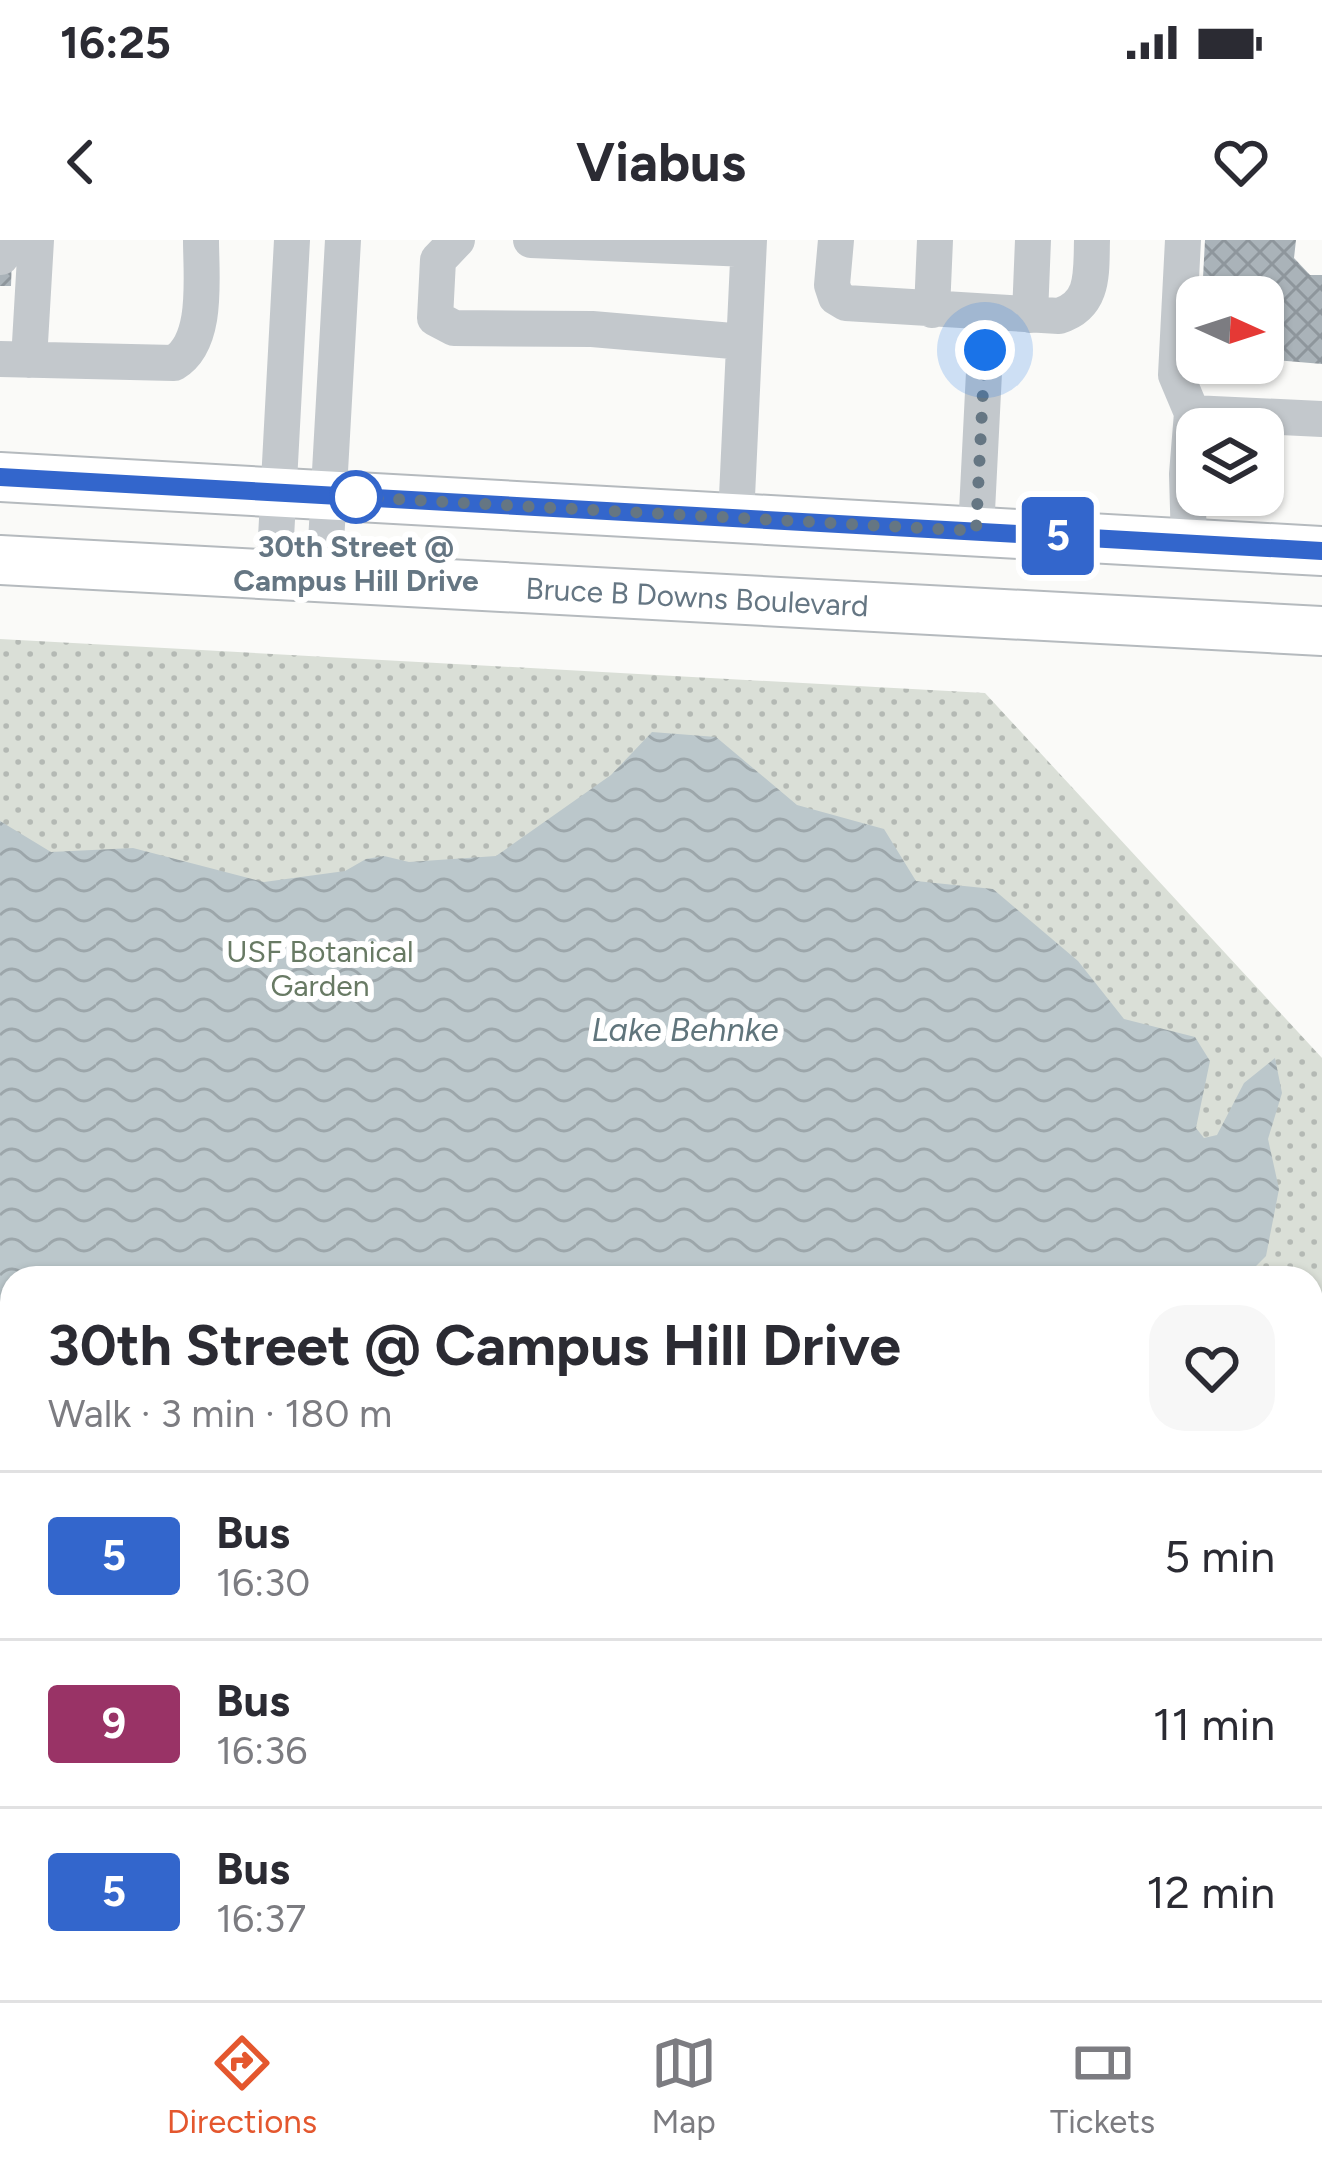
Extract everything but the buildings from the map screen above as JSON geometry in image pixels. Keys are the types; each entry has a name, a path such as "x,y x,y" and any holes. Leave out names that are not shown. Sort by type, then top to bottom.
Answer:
{"main road":[{"path":"0,477 1322,551"},
{"name":"Bruce B Downs Boulevard","path":"0,560 1322,631"}],"street":[{"path":"1,257 3,246 20,240"},
{"path":"36,240 16,309 14,360 147,365 174,363 193,344 200,304 201,240"},
{"path":"274,575 292,240"},
{"path":"324,578 343,240"},
{"path":"457,240 438,260 435,318 454,328 592,329 744,342"},
{"path":"531,240 748,244 736,518"},
{"path":"836,240 832,285 836,297 860,305 1059,316 1084,302 1090,285 1092,240"},
{"path":"932,310 935,240"},
{"path":"1030,315 1033,240"},
{"path":"1183,240 1176,375 1190,408"},
{"path":"976,531 988,313"},
{"path":"1284,417 1322,418"},
{"path":"1188,516 1189,543"}],"green space":[{"name":"Lake Behnke","path":"0,639 985,693 1322,1058 1322,1266 0,1266"}],"water":[{"name":"Lake Behnke","path":"652,732 716,737 797,805 884,829 916,881 993,889 1078,961 1124,1019 1195,1037 1210,1061 1196,1128 1204,1138 1217,1135 1244,1083 1275,1058 1282,1093 1268,1139 1279,1189 1266,1256 1256,1266 0,1266 0,821 51,852 133,848 264,882 345,871 366,859 384,856 409,862 496,856 611,775"}],"bus line":[{"name":"5","path":"0,477 1322,551"}],"place":[{"name":"30th Street @ Campus Hill Drive","path":"356,497"}],"route":[{"path":"356,497 976,531 985,350"}],"park label":[{"name":"USF Botanical Garden","path":"320,968"}]}
